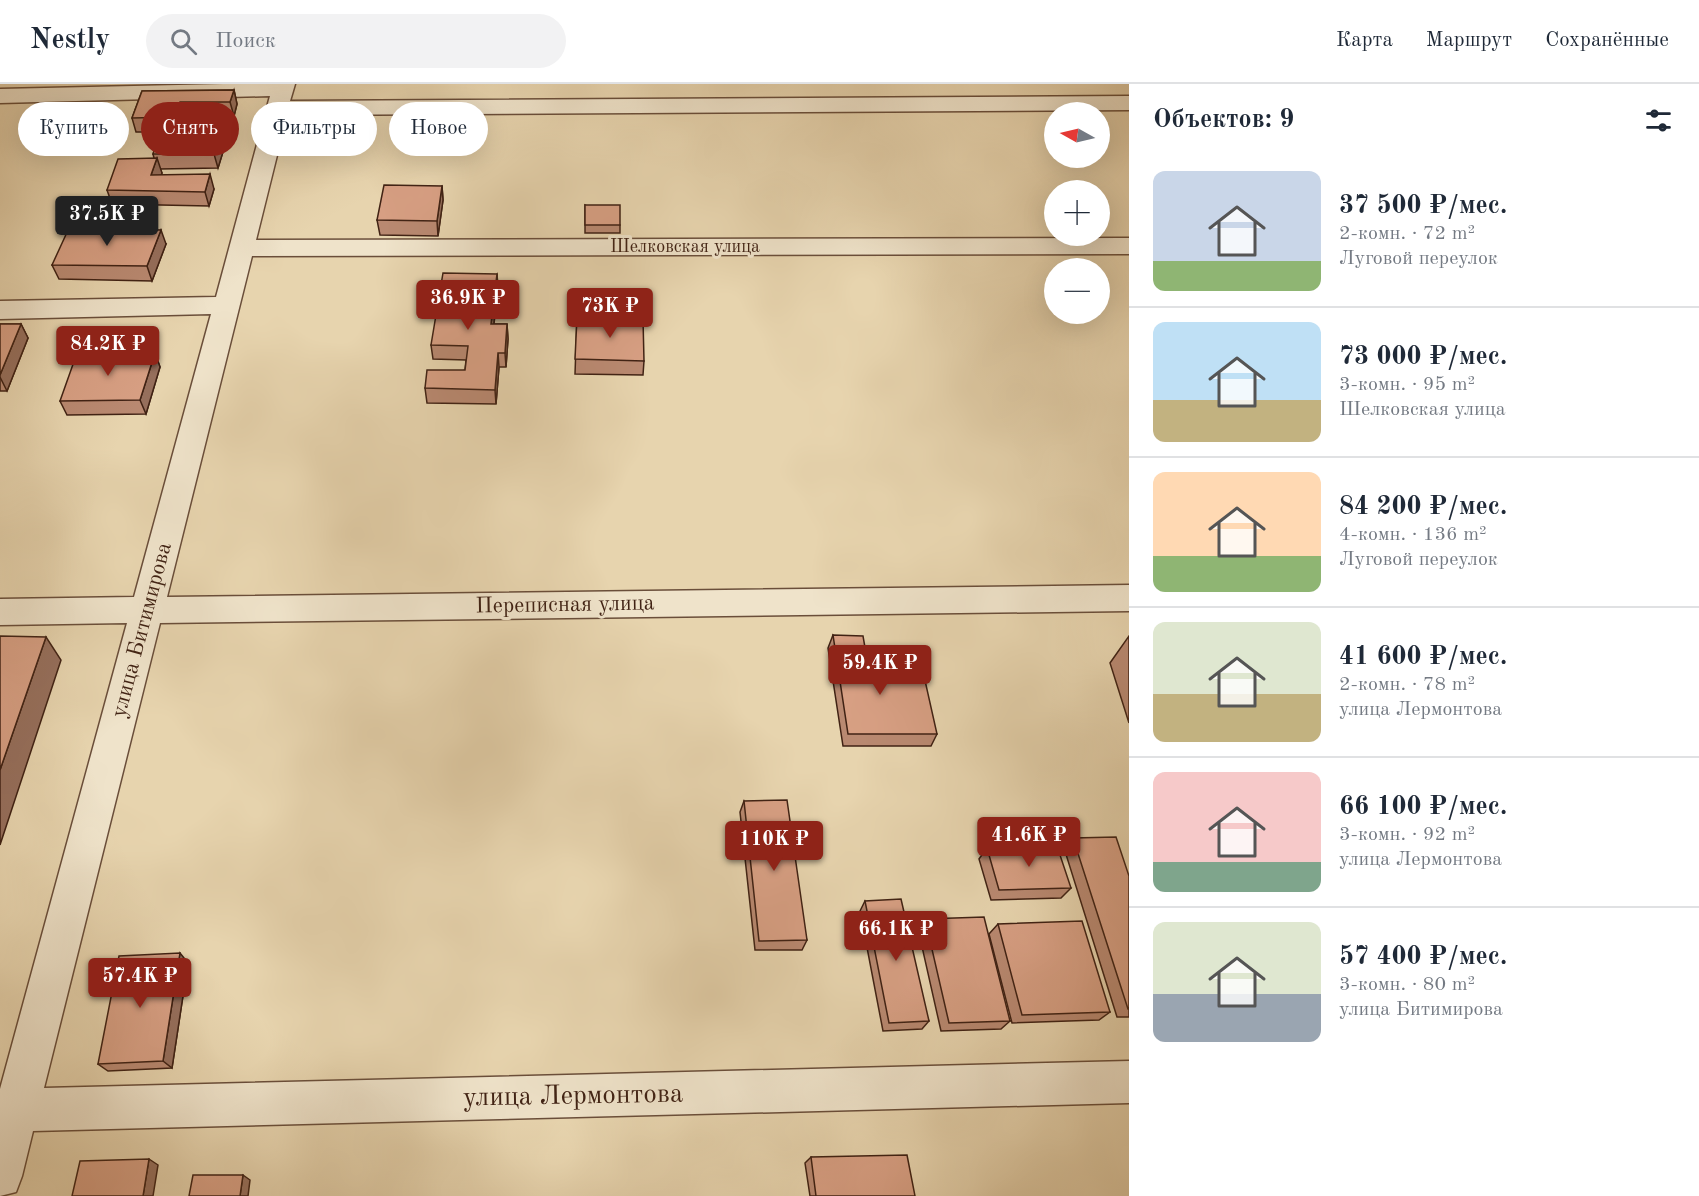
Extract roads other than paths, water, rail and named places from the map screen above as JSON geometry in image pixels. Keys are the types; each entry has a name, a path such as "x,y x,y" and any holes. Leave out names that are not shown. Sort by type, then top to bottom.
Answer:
{"street":[{"path":"0,96 282,94 1129,103"},
{"name":"улица Битимирова","path":"0,1176 9,1110 147,611 282,94"},
{"name":"Шелковская улица","path":"241,248 1129,246"},
{"path":"0,310 226,305"},
{"name":"Переписная улица","path":"0,612 1129,598"},
{"name":"улица Лермонтова","path":"9,1110 1129,1082"}]}
